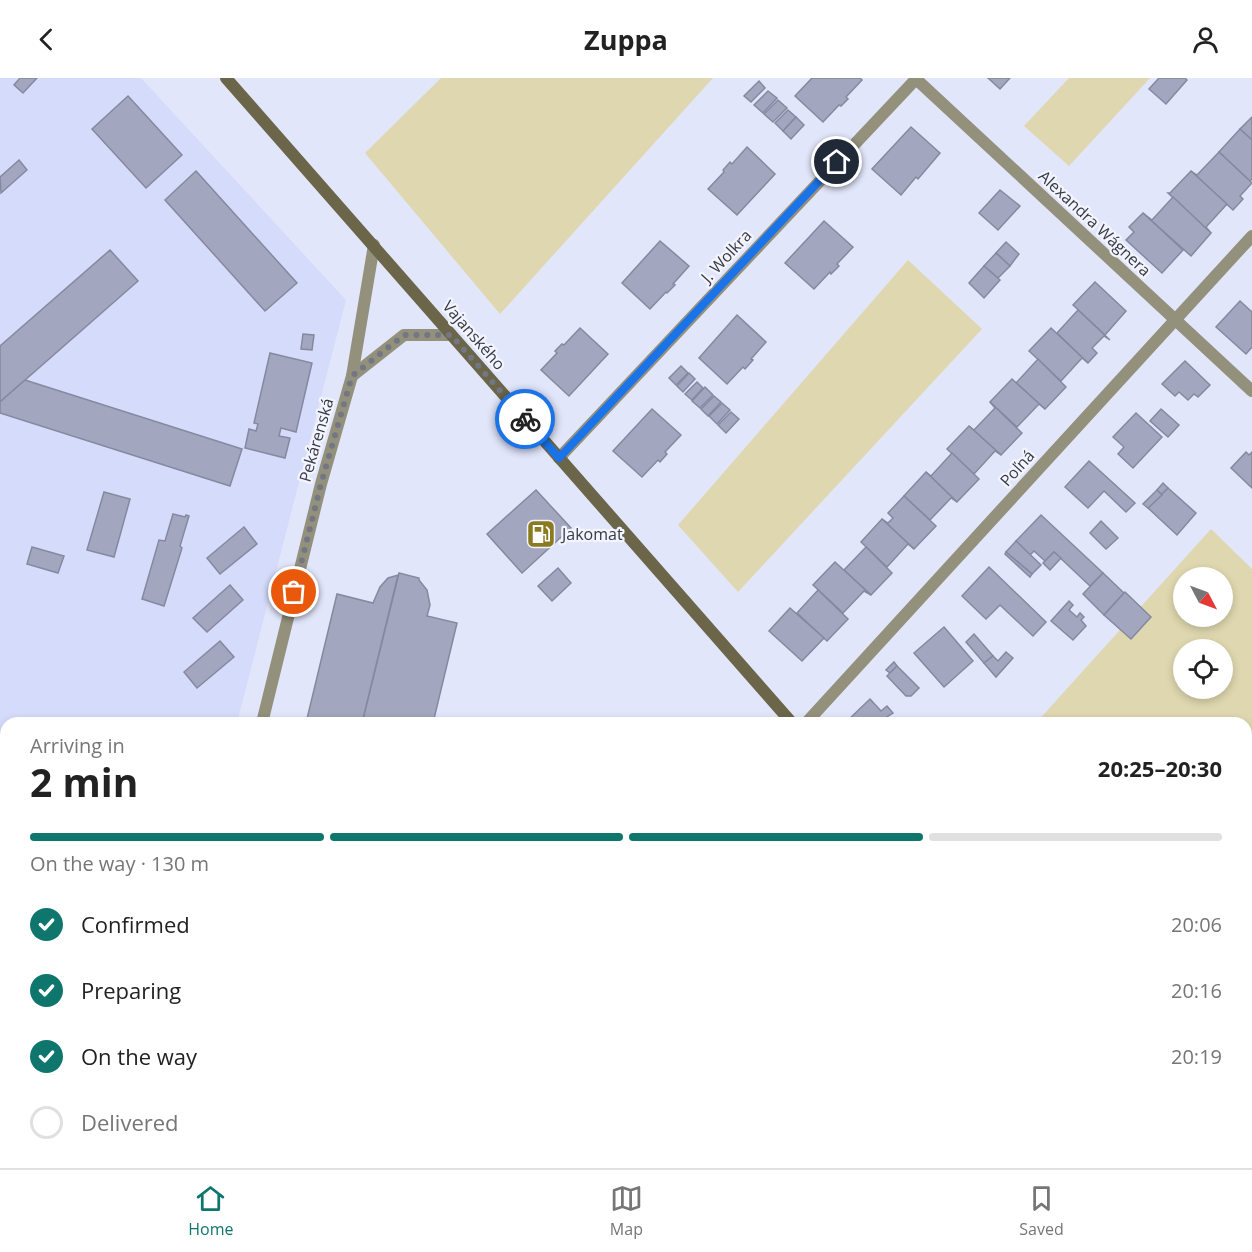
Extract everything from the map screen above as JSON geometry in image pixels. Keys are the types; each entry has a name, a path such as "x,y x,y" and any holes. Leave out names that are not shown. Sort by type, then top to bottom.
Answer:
{"main road":[{"name":"Vajanského","path":"226,78 787,717"}],"street":[{"name":"Alexandra Wágnera","path":"916,78 1252,391"},
{"name":"J. Wolkra","path":"559,458 916,78"},
{"name":"Poľná","path":"811,717 1252,236"},
{"name":"Pekárenská","path":"263,717 321,484 352,376 374,245"},
{"path":"352,376 404,335 451,335"}],"shaded area":[{"path":"0,78 141,78 346,300 239,717 0,717"},
{"path":"441,78 713,78 500,314 365,153"},
{"path":"1069,78 1150,78 1069,166 1024,126"},
{"path":"908,260 982,329 738,592 678,525"},
{"path":"1211,529 1252,569 1252,717 1041,717 1173,571 1173,627 1233,627 1233,567 1177,567"}],"building":[{"path":"20,78 37,78 23,93 14,85"},
{"path":"812,78 860,78 862,80 846,97 848,99 823,122 795,96"},
{"path":"988,78 1010,78 1000,89"},
{"path":"1159,78 1185,78 1187,80 1166,104 1149,89"},
{"path":"759,81 765,88 751,102 744,96"},
{"path":"768,91 777,98 763,113 754,105"},
{"path":"128,96 182,155 146,188 92,129"},
{"path":"778,100 787,108 773,122 764,114"},
{"path":"788,110 796,117 783,131 775,123"},
{"path":"796,117 804,125 791,139 783,131"},
{"path":"1252,117 1252,140 1240,129"},
{"path":"911,127 940,153 901,195 872,169"},
{"path":"1240,129 1252,140 1252,179 1250,181 1219,152"},
{"path":"747,147 775,174 737,215 708,189 730,162 732,164"},
{"path":"1219,152 1252,183 1240,196 1243,199 1233,210 1191,171 1197,175"},
{"path":"19,160 27,170 1,193 0,177"},
{"path":"196,171 297,283 265,311 165,200"},
{"path":"1191,171 1227,204 1206,227 1211,233 1168,193"},
{"path":"1000,190 1020,206 998,230 979,213"},
{"path":"1173,197 1211,233 1191,256 1143,213 1152,220"},
{"path":"1143,213 1183,250 1162,273 1126,240 1134,232 1129,227"},
{"path":"824,221 853,247 837,264 839,266 814,289 785,263"},
{"path":"660,241 689,266 673,284 675,285 650,309 622,283"},
{"path":"1006,242 1019,254 1010,266 996,253"},
{"path":"110,250 138,281 0,402 0,346"},
{"path":"996,253 1010,266 998,278 984,266"},
{"path":"984,266 1000,280 984,298 969,283"},
{"path":"1095,282 1126,311 1105,335 1073,305"},
{"path":"1240,301 1252,312 1252,347 1246,354 1216,327"},
{"path":"1078,310 1110,340 1104,336 1092,348 1097,353 1088,363 1057,333"},
{"path":"737,315 766,342 745,369 743,367 727,384 699,358"},
{"path":"580,328 608,354 569,396 541,370 557,353 555,351"},
{"path":"1051,328 1088,363 1082,358 1061,381 1029,351"},
{"path":"303,334 314,335 312,350 301,349"},
{"path":"270,353 312,363 296,432 281,428 279,436 290,438 285,458 245,448 249,429 256,431 258,424 254,423"},
{"path":"1038,359 1066,387 1045,409 1016,383"},
{"path":"1185,361 1210,385 1198,397 1194,394 1188,400 1179,392 1175,396 1162,384"},
{"path":"681,366 688,373 676,385 669,378"},
{"path":"689,373 695,379 683,392 677,386"},
{"path":"1012,379 1045,409 1039,404 1017,427 990,402"},
{"path":"25,380 242,449 230,486 0,413 0,402"},
{"path":"697,382 703,388 692,400 685,394"},
{"path":"705,387 713,395 700,408 692,401"},
{"path":"714,396 721,402 708,416 701,409"},
{"path":"990,402 1022,433 1001,455 969,426 974,430 995,408"},
{"path":"722,403 730,410 717,424 709,416"},
{"path":"652,409 681,435 665,452 667,454 660,462 658,460 642,477 613,451"},
{"path":"1161,409 1179,425 1168,437 1150,421"},
{"path":"731,412 739,419 726,433 718,425"},
{"path":"1136,413 1162,437 1133,468 1118,454 1124,447 1113,437"},
{"path":"969,426 1001,455 995,451 974,474 947,449"},
{"path":"1246,452 1249,455 1252,452 1252,488 1231,468"},
{"path":"952,453 979,479 957,502 926,472 931,476"},
{"path":"1089,461 1135,503 1126,512 1104,491 1088,508 1065,487"},
{"path":"926,472 957,502 951,498 930,520 904,496"},
{"path":"1163,483 1168,488 1162,495 1157,490"},
{"path":"1168,488 1196,513 1177,535 1148,508"},
{"path":"536,490 571,528 522,573 487,534"},
{"path":"1157,490 1162,495 1148,508 1143,504"},
{"path":"104,492 130,499 114,557 87,550"},
{"path":"904,496 936,526 914,549 882,519 888,523 893,518 888,513"},
{"path":"173,514 189,516 180,546 182,548 164,606 142,599 159,540 165,541"},
{"path":"1041,515 1103,573 1090,586 1054,552 1045,561 1034,551 1030,555 1016,541"},
{"path":"882,519 914,549 908,544 887,567 861,542"},
{"path":"1101,521 1118,538 1106,549 1090,533"},
{"path":"244,527 257,544 220,574 207,558"},
{"path":"1016,541 1041,565 1032,574 1006,552"},
{"path":"32,547 64,556 58,573 27,564"},
{"path":"866,547 892,573 871,595 844,570"},
{"path":"1006,552 1032,574 1030,577 1005,554"},
{"path":"1054,552 1061,558 1050,570 1043,563"},
{"path":"835,562 871,595 864,591 843,613 813,585"},
{"path":"989,567 1046,622 1033,636 1000,605 986,619 962,596"},
{"path":"558,568 571,583 552,601 538,586"},
{"path":"399,573 419,578 427,590 430,605 427,616 457,623 434,717 363,717"},
{"path":"1103,573 1124,593 1104,615 1083,594"},
{"path":"398,575 363,717 307,717 337,594 373,603 380,587 388,578"},
{"path":"230,585 243,600 207,632 193,618"},
{"path":"818,590 848,619 827,641 797,613"},
{"path":"1125,592 1151,617 1131,639 1104,615"},
{"path":"1069,601 1073,605 1069,610 1077,617 1080,613 1084,617 1081,620 1086,626 1073,640 1051,621"},
{"path":"790,608 824,638 802,661 769,631"},
{"path":"944,627 973,661 944,687 914,653"},
{"path":"974,634 993,656 984,663 966,642"},
{"path":"220,641 234,657 197,688 184,672"},
{"path":"1006,652 1013,658 996,677 984,663 993,656 998,661"},
{"path":"894,662 897,666 890,673 886,670"},
{"path":"897,666 919,688 911,696 906,696 887,676"},
{"path":"870,699 881,711 887,706 893,713 887,717 851,717"}],"way so far":[{"path":"294,592 321,484 352,376 404,335 451,335 525,419"}],"place":[{"name":"Jakomat","path":"541,534"}],"route":[{"path":"525,419 559,458 837,162"}]}
